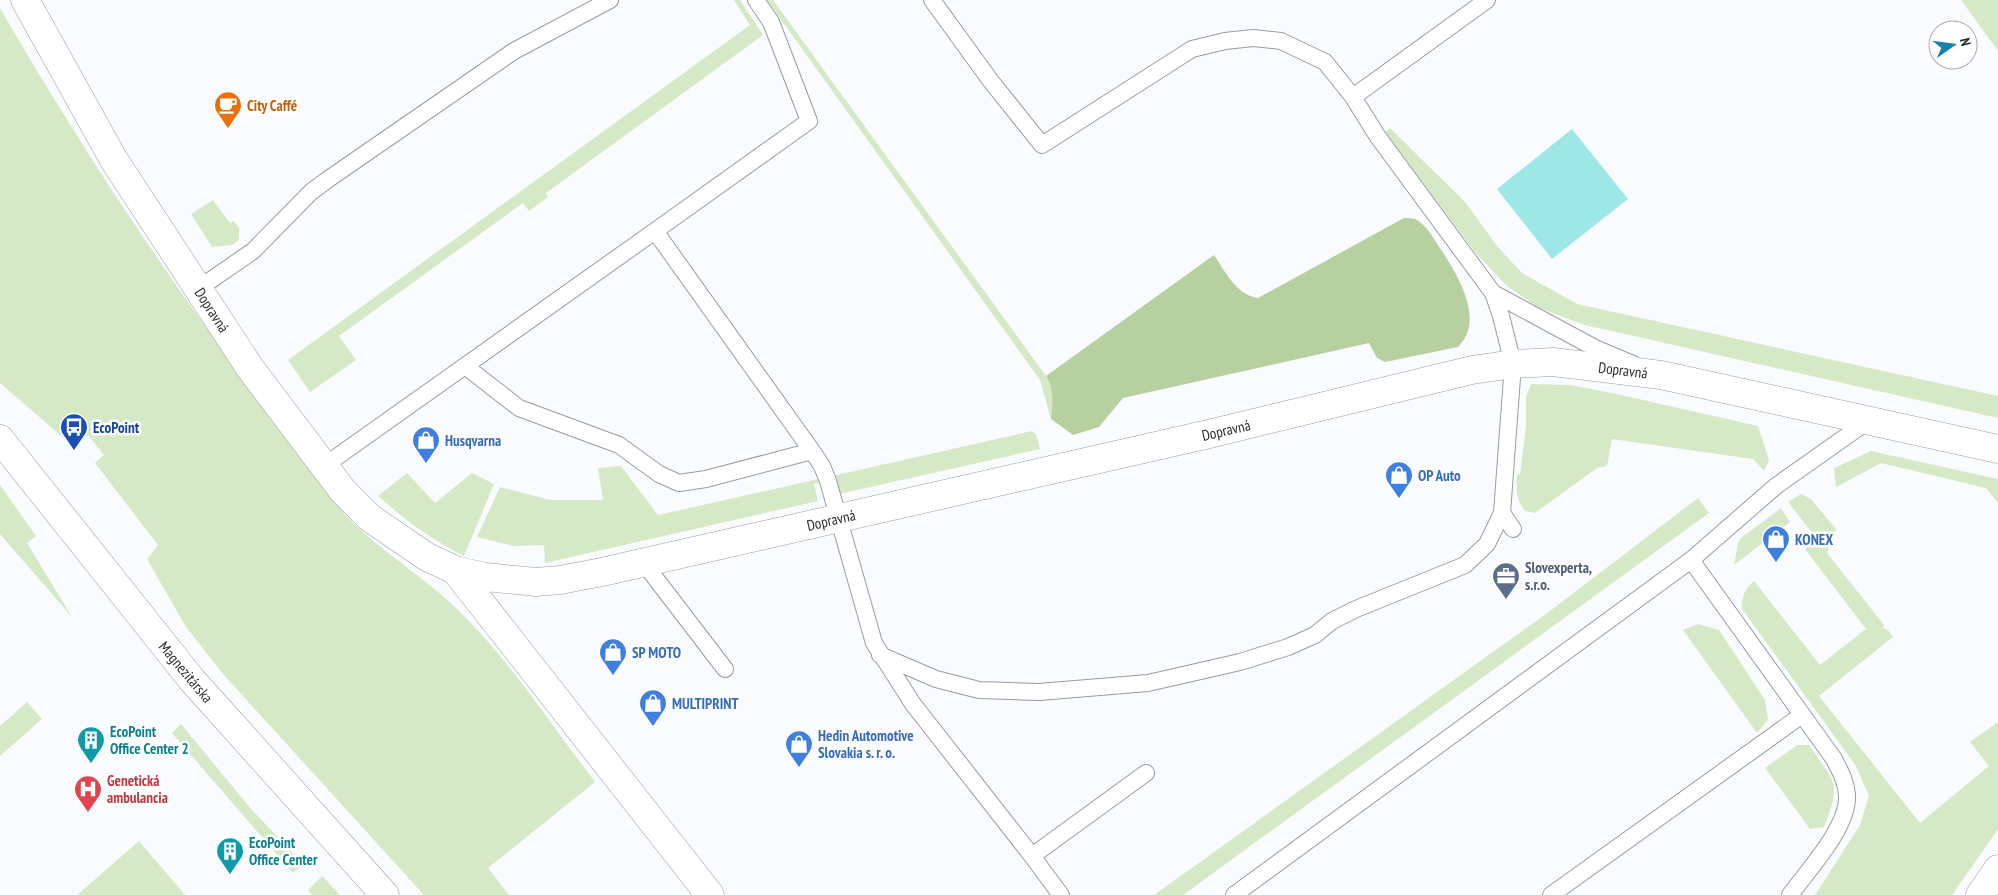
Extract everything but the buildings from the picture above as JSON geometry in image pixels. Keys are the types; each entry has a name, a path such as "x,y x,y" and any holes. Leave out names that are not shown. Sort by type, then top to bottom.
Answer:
{"street":[{"name":"Dopravná","path":"25,0 114,160 250,368 343,491 370,518 427,557 455,570 485,578 536,582 560,580 1209,434 1472,370 1513,364 1553,362 1661,375 1998,449"},
{"name":"Magnezitárska","path":"0,439 192,680 385,895"},
{"name":"Dopravná","path":"455,570 710,895"},
{"path":"1980,895 1998,869"}],"lane":[{"path":"198,289 253,251 311,192 327,180 514,51 610,0"},
{"path":"324,466 809,121 771,22 756,0"},
{"path":"880,655 936,678 979,690 1039,692 1148,683 1240,662 1288,647 1315,635 1332,621 1356,609 1465,564 1487,544 1502,513 1513,364 1493,293 1401,168 1353,97 1325,62 1281,41 1253,38 1225,41 1192,49 1042,145 990,80 932,0"},
{"path":"1353,97 1486,0"},
{"path":"655,231 822,466 828,481 837,519 874,643 880,655 913,704 1061,895"},
{"path":"1493,293 1595,348 1661,375"},
{"path":"465,366 519,408 619,445 659,474 679,483 706,479 812,451"},
{"path":"1234,895 1691,560 1776,486 1868,421"},
{"path":"1502,513 1513,528"},
{"path":"1691,560 1834,758 1844,777 1847,796 1844,814 1834,834 1790,895"},
{"path":"643,562 725,668"},
{"path":"1551,895 1802,715"},
{"path":"1032,856 1146,773"}],"green space":[{"path":"734,0 740,0 763,35 546,193 548,197 529,211 523,203 339,336 356,360 310,392 288,360 750,25"},
{"path":"767,0 773,0 1046,376 1052,392 1051,419 1040,380"},
{"path":"1961,0 1998,0 1998,51 1978,23 1978,20 1976,20"},
{"path":"0,8 61,110 158,259 334,502 362,532 442,595 476,628 529,693 595,782 488,868 509,895 424,895 224,675 186,627 147,559 158,545 95,463 104,455 88,435 73,446 0,383"},
{"path":"1390,128 1466,203 1497,246 1522,273 1577,304 1998,396 1998,418 1585,325 1539,308 1507,286 1475,252 1385,132"},
{"path":"213,200 230,223 234,221 239,228 239,240 232,245 212,247 191,214"},
{"path":"1404,218 1415,219 1426,228 1461,284 1469,311 1469,324 1466,336 1458,347 1385,362 1377,358 1369,343 1123,398 1099,427 1073,435 1051,419 1052,392 1046,376 1214,255 1237,287 1250,296 1258,298"},
{"path":"1531,384 1570,385 1758,426 1769,460 1764,471 1753,459 1612,439 1607,466 1597,468 1535,513 1525,511 1518,498 1517,475 1520,474 1526,426 1526,397"},
{"path":"1032,431 1036,434 1040,449 839,494 835,480 814,484 818,501 545,563 544,545 514,546 477,537 500,487 550,500 603,500 598,468 621,466 658,515"},
{"path":"1871,451 1998,479 1998,503 1986,488 1881,463 1836,487 1834,468"},
{"path":"407,473 435,503 472,473 494,484 464,556 419,529 378,496"},
{"path":"0,485 36,536 27,543 72,617 0,534"},
{"path":"1801,494 1811,499 1836,529 1827,553 1884,625 1883,628 1888,630 1893,637 1819,696 1920,823 1989,766 1970,742 1998,722 1998,829 1952,895 1815,895 1860,825 1869,796 1856,766 1742,609 1744,594 1754,581 1820,665 1866,629 1805,549 1817,539 1788,502"},
{"path":"1698,498 1709,513 1183,895 1154,895 1546,614"},
{"path":"1781,508 1790,522 1734,565 1738,543 1741,538"},
{"path":"1698,624 1719,630 1765,700 1768,720 1757,733 1683,630"},
{"path":"27,702 42,719 0,756 0,726"},
{"path":"181,724 252,810 303,864 293,873 172,733"},
{"path":"1797,745 1809,745 1825,767 1833,783 1833,800 1824,827 1810,829 1765,768"},
{"path":"139,841 185,895 77,895"},
{"path":"322,876 340,895 312,895 308,890"}],"water":[{"path":"1572,129 1628,199 1552,259 1497,189"}],"place":[{"name":"City Caffé","path":"228,129"},
{"name":"EcoPoint","path":"74,451"},
{"name":"Husqvarna","path":"426,464"},
{"name":"OP Auto","path":"1399,499"},
{"name":"KONEX","path":"1776,563"},
{"name":"Slovexperta, s.r.o.","path":"1506,600"},
{"name":"SP MOTO","path":"613,676"},
{"name":"MULTIPRINT","path":"653,727"},
{"name":"EcoPoint Office Center 2","path":"91,764"},
{"name":"Hedin Automotive Slovakia s. r. o.","path":"799,768"},
{"name":"Genetická ambulancia","path":"88,813"},
{"name":"EcoPoint Office Center","path":"230,875"}]}
